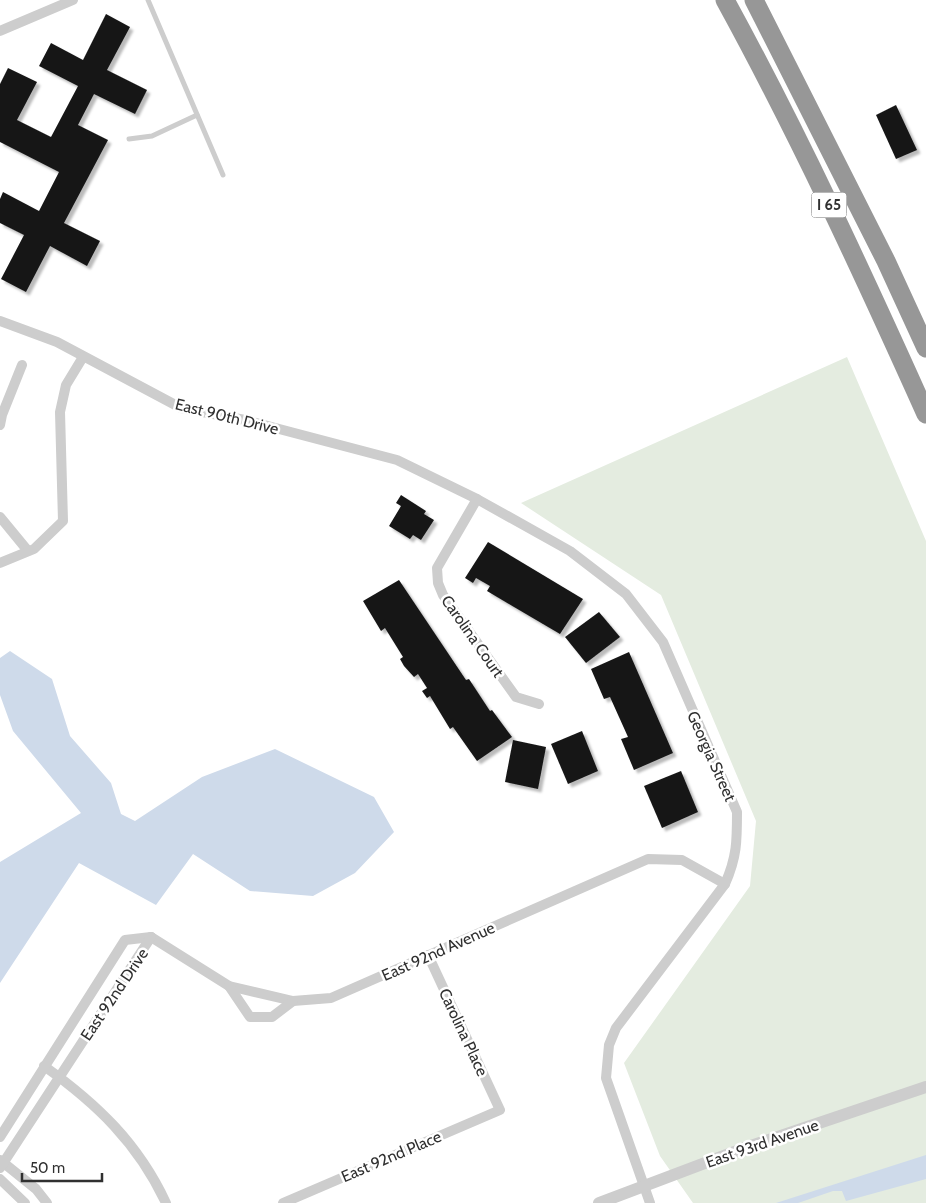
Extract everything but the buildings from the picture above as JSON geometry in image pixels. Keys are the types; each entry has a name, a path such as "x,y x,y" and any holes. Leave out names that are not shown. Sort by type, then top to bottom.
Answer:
{"highway":[{"name":"I 65","path":"725,0 774,90 861,271 926,414"},
{"name":"I 65","path":"754,0 886,261 926,348"}],"street":[{"path":"0,31 73,0"},
{"name":"East 90th Drive","path":"0,321 57,342 181,408 245,420 355,448 397,460 434,478"},
{"path":"0,564 34,549 63,521 60,412 66,385 83,357"},
{"path":"0,425 2,415 22,365"},
{"name":"Georgia Street","path":"434,478 477,499 570,550 626,594 663,642 737,812 735,862 725,884 616,1028 609,1045 606,1078 650,1203"},
{"name":"Carolina Court","path":"477,499 438,568 438,583 443,596 516,697 539,704"},
{"path":"0,517 28,551"},
{"name":"East 92nd Avenue","path":"152,937 229,986 293,1001 330,998 648,859 682,860 725,884"},
{"name":"East 92nd Drive","path":"0,1137 125,940 152,937"},
{"name":"East 92nd Drive","path":"1,1163 152,937"},
{"name":"Carolina Place","path":"428,955 500,1110"},
{"path":"229,986 250,1017 272,1017 293,1001"},
{"path":"44,1066 81,1092 132,1146 153,1174 166,1203"},
{"name":"East 93rd Avenue","path":"599,1203 742,1149 926,1087"},
{"name":"East 92nd Place","path":"283,1203 500,1110"},
{"path":"1,1163 36,1189 47,1203"},
{"path":"0,1178 25,1203"}],"lane":[{"path":"148,0 222,175"},
{"path":"129,139 152,136 197,116"}],"shaded area":[{"path":"847,357 926,541 926,1203 693,1203 660,1156 624,1063 750,886 756,821 661,595 521,503"}],"water":[{"path":"10,651 52,679 70,736 111,783 121,814 135,821 202,777 275,749 374,797 394,832 355,873 313,896 250,891 193,854 156,905 79,863 0,983 0,862 81,813 13,731 0,695 0,658"},
{"path":"926,1155 926,1179 846,1201 842,1191 833,1191 798,1203 776,1203"}]}
